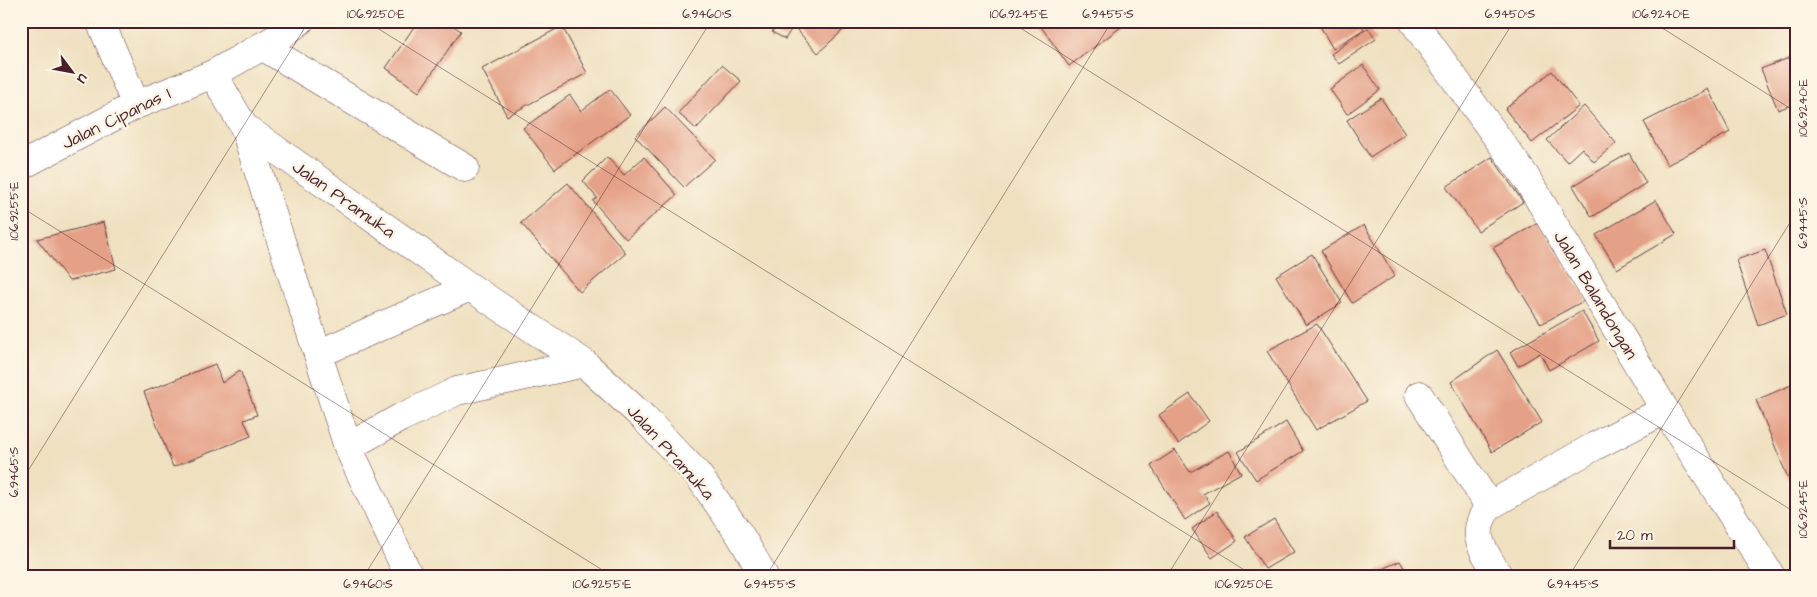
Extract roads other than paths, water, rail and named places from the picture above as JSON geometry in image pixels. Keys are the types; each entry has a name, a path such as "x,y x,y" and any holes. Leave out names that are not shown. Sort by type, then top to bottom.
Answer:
{"street":[{"path":"100,21 136,105"},
{"name":"Jalan Cipanas 1","path":"21,166 136,105 213,74 262,46 300,21"},
{"name":"Jalan Balandongan","path":"1413,21 1525,176 1665,410 1771,576"},
{"path":"262,46 465,168"},
{"name":"Jalan Pramuka","path":"213,74 244,127 348,447 409,576"},
{"name":"Jalan Pramuka","path":"244,127 470,287 584,363 644,418 698,475 740,535 764,576"},
{"path":"318,354 470,287"},
{"path":"348,447 400,418 457,392 584,363"},
{"path":"1419,395 1490,506"},
{"path":"1499,576 1478,538 1480,521 1490,506 1595,446 1665,410"}]}
